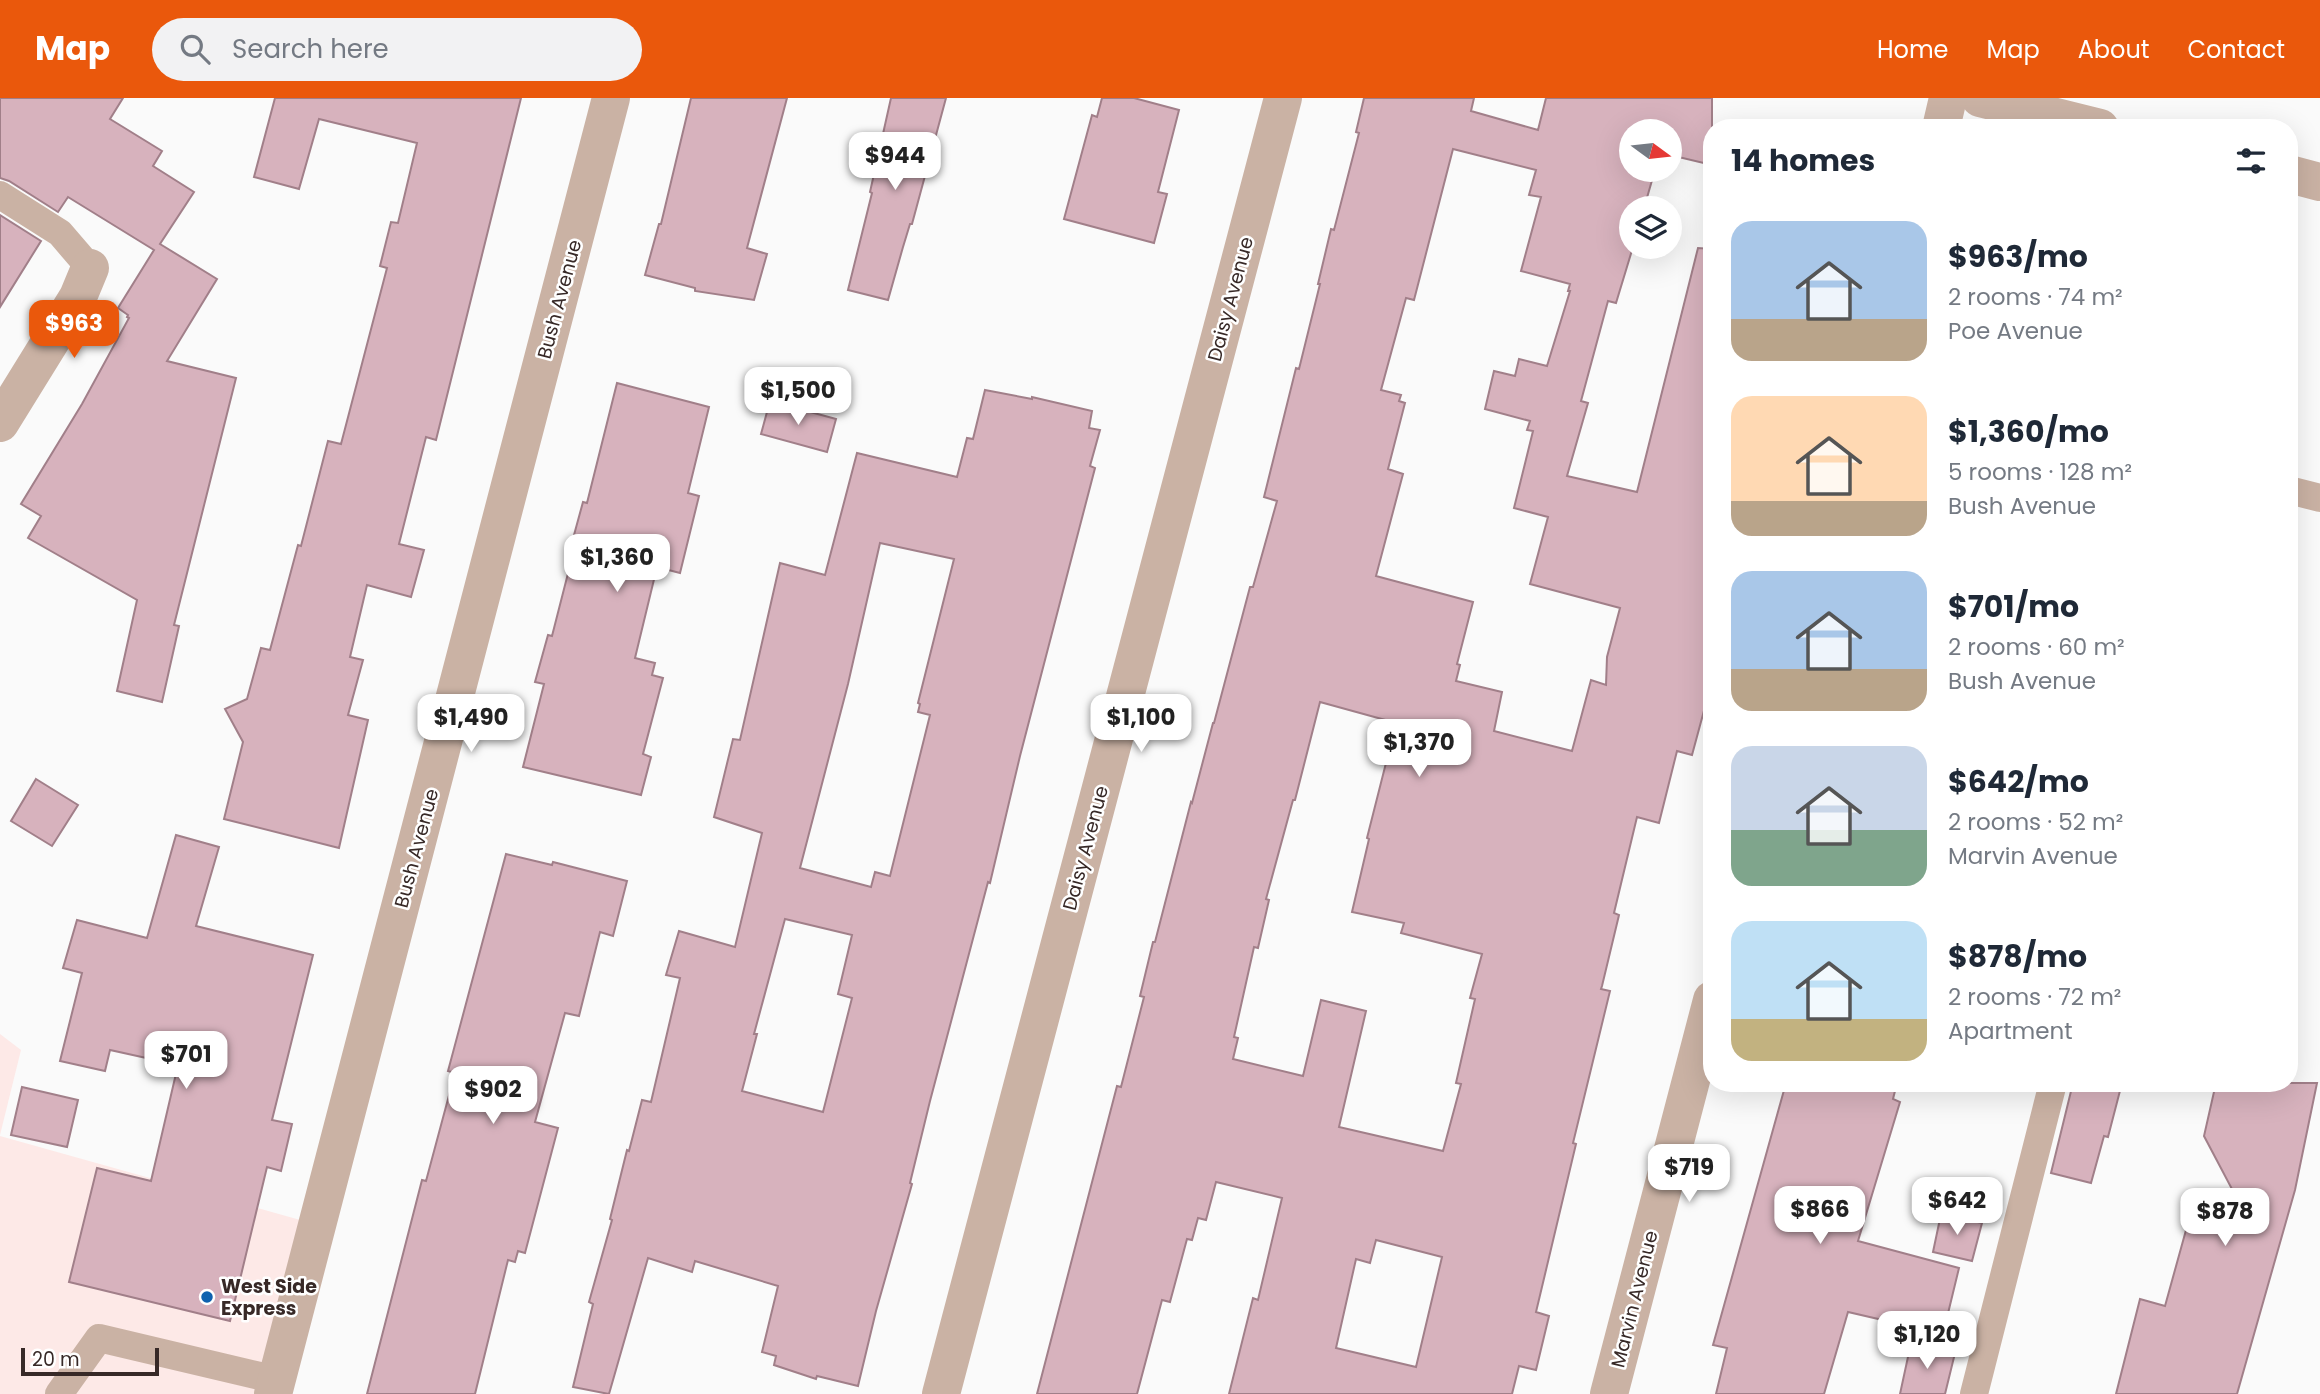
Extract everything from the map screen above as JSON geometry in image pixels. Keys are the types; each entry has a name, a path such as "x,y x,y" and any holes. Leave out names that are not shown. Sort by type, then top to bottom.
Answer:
{"street":[{"name":"Bush Avenue","path":"275,1387 611,98"},
{"name":"Daisy Avenue","path":"941,1394 1283,98"},
{"path":"1943,119 1948,98"},
{"path":"1980,98 2064,119"},
{"path":"2298,176 2320,182"},
{"path":"0,424 78,296 90,268"},
{"name":"Marvin Avenue","path":"1609,1394 1703,1034"}],"lane":[{"path":"0,195 60,233 90,268"},
{"path":"2298,492 2320,498"},
{"path":"1974,1394 2051,1092"},
{"path":"59,1394 99,1338 275,1387"}],"shaded area":[{"path":"0,1034 21,1050 0,1135"},
{"path":"0,1136 318,1225 273,1394 0,1394"}],"building":[{"path":"0,98 123,98 110,119 162,151 153,166 194,192 160,244 217,279 167,361 236,378 174,625 179,626 162,702 117,691 137,600 28,538 41,516 21,504 82,404 129,318 118,308 154,250 68,197 58,212 0,178"},
{"path":"275,98 521,98 436,440 426,437 399,544 424,550 411,597 367,585 350,657 363,660 348,715 368,720 339,848 224,819 243,742 225,709 247,699 261,648 270,650 328,441 341,444 387,268 380,266 391,222 398,223 417,143 319,119 299,189 254,177"},
{"path":"691,98 787,98 747,248 767,254 754,300 695,291 695,288 645,275 661,224"},
{"path":"891,98 946,98 888,300 848,290 872,193 870,192"},
{"path":"1102,98 1134,98 1179,110 1158,192 1167,194 1154,243 1064,219 1092,115 1097,117"},
{"path":"1364,98 1474,98 1471,111 1538,130 1546,98 1712,98 1712,119 1703,119 1703,163 1682,158 1682,119 1619,119 1619,182 1652,182 1647,196 1619,196 1619,259 1629,259 1616,303 1608,301 1581,401 1588,403 1567,476 1637,492 1698,248 1703,248 1703,714 1692,755 1677,751 1659,823 1637,817 1614,913 1619,915 1601,989 1610,991 1536,1312 1549,1316 1536,1370 1519,1366 1512,1394 1229,1394 1253,1298 1258,1300 1282,1198 1216,1182 1206,1220 1198,1218 1192,1240 1187,1239 1170,1302 1162,1300 1137,1394 1037,1394 1117,1086 1121,1087 1144,997 1140,996 1153,942 1250,587 1253,587 1277,501 1264,497 1296,368 1299,369 1331,229 1334,230 1359,133 1356,132","holes":["1453,149 1536,170 1529,195 1541,197 1521,271 1570,284 1570,291 1547,366 1519,359 1515,376 1494,371 1485,409 1530,421 1527,430 1533,431 1514,508 1548,517 1530,584 1620,608 1607,657 1606,685 1591,680 1572,751 1494,731 1502,692 1456,681 1460,665 1457,664 1473,602 1376,576 1403,474 1388,469 1405,403 1399,401 1401,395 1381,390 1406,298 1414,300","1320,702 1389,721 1380,757 1387,759 1352,912 1404,923 1401,933 1482,954 1470,998 1475,999 1456,1083 1461,1084 1443,1151 1339,1127 1366,1011 1321,1000 1303,1076 1233,1059 1238,1038 1234,1037 1254,947 1258,948 1269,900 1266,899","1376,1240 1442,1257 1416,1367 1336,1348 1356,1259 1370,1263"]},
{"path":"0,215 41,241 0,307"},
{"path":"617,383 709,407 688,493 699,496 680,573 657,567 635,658 655,663 652,675 663,678 643,754 651,757 641,795 523,767 544,684 535,682 548,635 552,636 575,546 571,546 583,502 587,503"},
{"path":"985,390 1032,397 1092,411 1089,428 1100,430 1090,466 1095,468 990,883 988,882 930,1101 910,1183 912,1184 858,1386 817,1376 816,1379 774,1365 776,1356 762,1352 778,1286 695,1261 692,1272 648,1258 609,1394 573,1387 593,1304 589,1302 612,1220 610,1219 627,1150 629,1151 642,1100 651,1102 680,978 666,975 679,931 735,947 762,833 714,817 733,739 740,740 780,563 825,575 857,453 957,477 967,438 973,439","holes":["880,543 954,559 918,703 918,712 930,715 890,876 875,872 871,887 800,868 848,684","785,919 852,935 838,994 852,998 823,1112 742,1091 757,1034 754,1034"]},
{"path":"770,401 836,419 827,452 761,434"},
{"path":"36,779 78,805 52,846 11,821"},
{"path":"176,835 219,847 196,926 313,955 272,1120 292,1124 281,1171 267,1167 230,1321 69,1282 97,1168 151,1181 178,1065 110,1050 105,1071 60,1061 82,973 63,968 77,920 147,938"},
{"path":"506,854 552,865 553,862 627,881 613,936 600,932 579,1016 565,1013 535,1122 558,1128 525,1253 518,1251 515,1262 508,1260 475,1394 367,1394 422,1180 426,1181 455,1073 448,1071"},
{"path":"2298,1083 2317,1083 2295,1190 2237,1394 2116,1394 2140,1299 2165,1306 2196,1194 2242,1208 2204,1136 2214,1092 2298,1092"},
{"path":"22,1087 78,1100 67,1147 11,1135"},
{"path":"1783,1092 1895,1092 1893,1099 1900,1102 1858,1241 1959,1268 1943,1334 1848,1312 1824,1394 1716,1394 1727,1348 1713,1345"},
{"path":"2071,1092 2120,1092 2108,1137 2104,1136 2091,1183 2051,1173"},
{"path":"1941,1214 1982,1223 1972,1261 1933,1252"},
{"path":"1911,1343 1955,1353 1945,1394 1900,1394"}],"place":[{"name":"West Side Express","path":"207,1297"}]}
